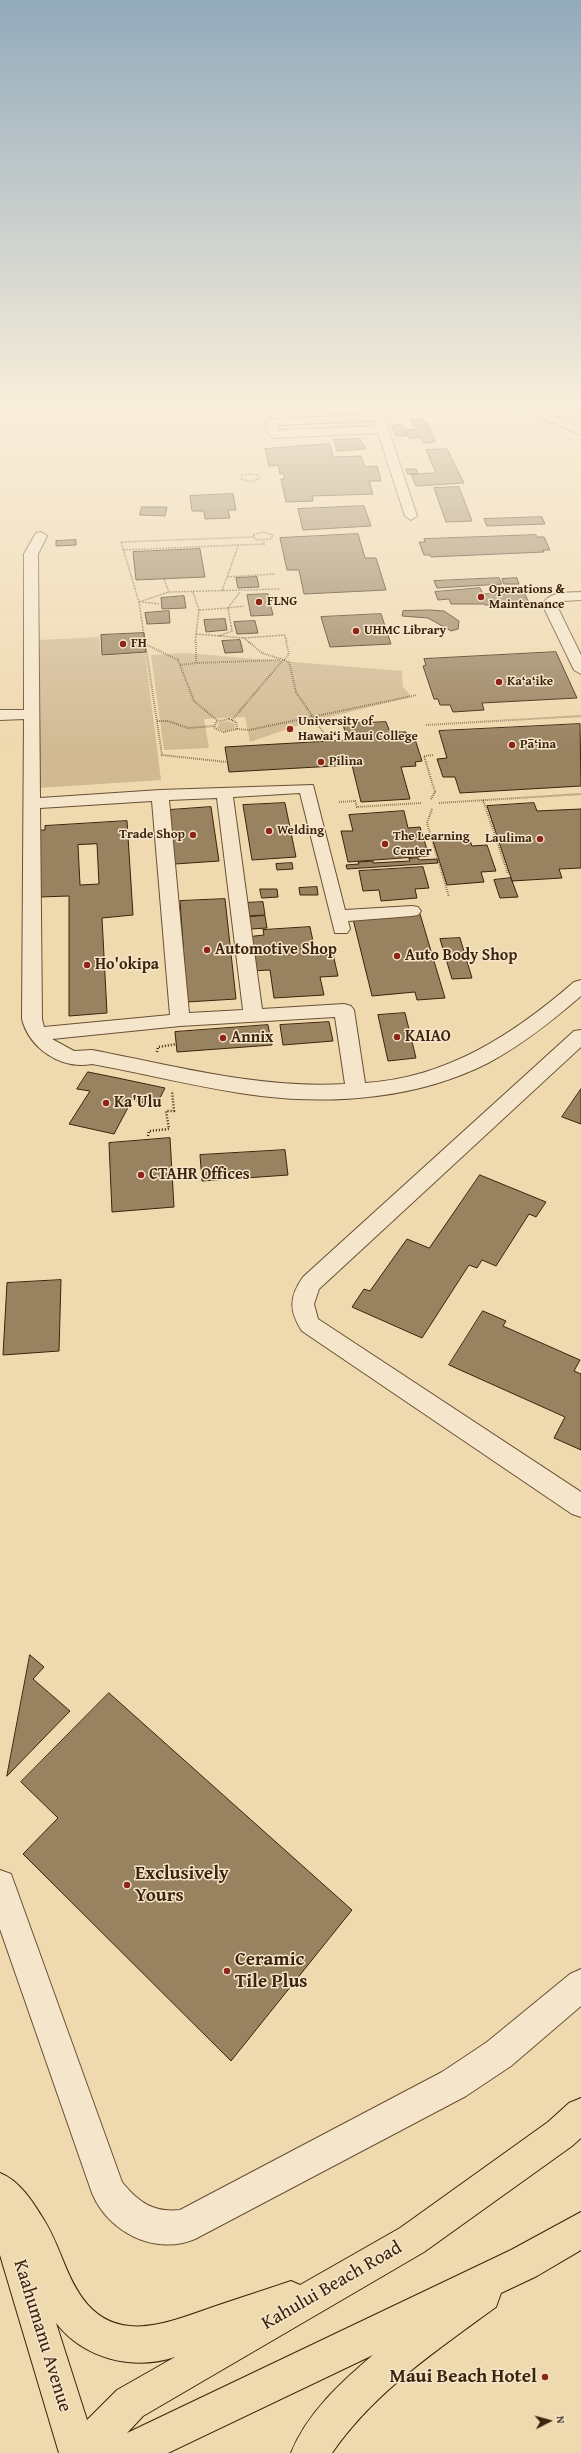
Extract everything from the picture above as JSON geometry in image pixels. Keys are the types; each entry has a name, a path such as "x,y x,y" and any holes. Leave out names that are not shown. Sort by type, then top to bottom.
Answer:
{"main road":[{"name":"Kahului Beach Road","path":"84,2453 92,2442 130,2403 412,2240 554,2138 581,2115"},
{"path":"0,2190 22,2216 40,2247 65,2305 78,2322 91,2332 112,2342 140,2346 158,2344 327,2288"},
{"name":"Kaahumanu Avenue","path":"0,2197 78,2453"},
{"path":"127,2453 524,2263 581,2230"},
{"path":"310,2453 321,2435 359,2389 402,2353 524,2263"}],"street":[{"path":"41,536 31,554 32,1019 36,1034 55,1049 78,1058 92,1057 285,1091 356,1092 392,1088 425,1080 486,1057 511,1043 581,986"},
{"path":"581,596 554,599 549,604 581,670"},
{"path":"0,715 32,714"},
{"path":"32,803 306,788 340,922 412,910"},
{"path":"224,792 253,1016"},
{"path":"160,795 180,1020"},
{"path":"36,1034 180,1020 344,1010 356,1092"},
{"path":"581,1036 311,1283 304,1294 302,1305 310,1324 581,1506"},
{"path":"0,1885 109,2193 129,2216 155,2227 173,2229 183,2227 454,2084 499,2054 581,1985"}],"path":[{"path":"227,762 162,755 147,645 139,602 123,550 122,542 253,536 256,533 263,532 274,536 271,539 264,541 256,540 253,536"},
{"path":"123,550 238,546 264,544 264,541"},
{"path":"222,591 238,546"},
{"path":"227,577 275,574"},
{"path":"164,579 169,592"},
{"path":"139,602 169,592 240,592 280,589"},
{"path":"193,592 199,610 196,634 196,663"},
{"path":"219,636 232,631 228,608 240,592"},
{"path":"139,602 159,604"},
{"path":"199,610 244,606"},
{"path":"147,645 178,660 194,701 218,721 232,720 242,712 276,666 289,654 285,635 244,638 196,634"},
{"path":"244,638 262,653 289,662 296,692 327,738"},
{"path":"180,665 196,663 284,660"},
{"path":"214,726 216,730 224,732 237,728 249,730 417,695"},
{"path":"426,725 581,716"},
{"path":"232,720 238,724 237,728"},
{"path":"157,721 168,721 188,728 214,726 218,721"},
{"path":"431,799 435,792 424,756 434,755"},
{"path":"439,803 581,794"},
{"path":"483,800 508,874"},
{"path":"339,802 355,801 357,807 421,804"},
{"path":"432,808 427,823 450,896"},
{"path":"157,1054 158,1047 177,1044"},
{"path":"148,1136 149,1131 169,1129 166,1111 174,1111 170,1086"}],"shaded area":[{"path":"99,637 101,656 145,653 161,780 39,788 39,640"},
{"path":"186,653 402,671 403,687 412,697 308,722 250,742 245,717 204,719 209,748 164,750 151,655"},
{"path":"227,721 235,724 234,729 226,731 217,728 219,723"}],"building":[{"path":"300,519 369,519 371,526 303,530"},
{"path":"445,519 471,519 472,521 446,522"},
{"path":"484,519 543,519 545,524 487,526"},
{"path":"358,534 365,558 376,558 386,590 304,594 299,570 287,570 280,538"},
{"path":"536,535 537,537 544,537 550,550 543,550 544,552 431,557 430,555 424,555 419,542 425,542 424,539"},
{"path":"76,540 76,545 56,546 56,541"},
{"path":"200,549 205,577 136,580 133,552"},
{"path":"257,577 259,587 238,588 236,578"},
{"path":"499,578 502,584 437,588 434,581"},
{"path":"517,578 519,584 504,584 502,579"},
{"name":"Operations & Maintenance","path":"480,588 483,594 524,592 529,603 485,605 451,604 449,599 438,600 435,592"},
{"name":"FLNG","path":"268,594 273,615 251,616 247,595"},
{"path":"184,596 186,608 162,609 161,598"},
{"path":"169,611 170,623 147,624 145,613"},
{"path":"403,611 444,611 459,621 458,629 451,631 428,618 402,616"},
{"name":"UHMC Library","path":"381,614 391,644 330,647 321,617"},
{"path":"225,619 227,630 206,632 204,620"},
{"path":"255,621 258,633 237,634 234,622"},
{"name":"FH","path":"144,633 146,652 102,655 101,635"},
{"path":"240,640 243,652 225,653 222,641"},
{"name":"Ka‘a‘ike","path":"556,652 577,698 482,703 484,710 453,712 450,705 440,705 438,699 434,699 423,666 426,665 424,659"},
{"name":"Pilina","path":"386,722 390,732 406,732 407,737 414,736 422,761 415,762 416,766 401,767 410,799 361,802 352,765 229,772 225,747 347,740 343,724"},
{"name":"Pā‘ina","path":"580,724 581,786 460,793 455,777 443,777 437,759 447,758 439,731"},
{"name":"Welding","path":"285,803 296,857 252,860 243,805"},
{"name":"Laulima","path":"534,803 537,811 581,809 581,868 559,869 562,878 512,881 487,806"},
{"name":"Trade Shop","path":"211,807 219,861 175,864 169,810"},
{"name":"The Learning Center","path":"404,811 408,828 420,827 429,856 348,862 341,831 353,831 349,815"},
{"name":"Ho'okipa","path":"127,821 133,915 102,918 107,1013 69,1016 69,896 39,897 38,830 45,830 45,826","holes":["97,844 99,884 80,885 78,845"]},
{"name":"The Learning Center","path":"468,835 472,846 487,845 496,871 481,872 484,882 447,885 432,838"},
{"path":"418,858 419,860 437,859 438,863 347,869 346,865 359,864 358,862 373,861 373,863 410,861 409,859"},
{"path":"292,863 293,869 277,870 276,864"},
{"name":"The Learning Center","path":"423,867 429,888 415,889 417,898 381,901 379,890 363,891 359,871"},
{"path":"511,878 518,897 500,898 494,880"},
{"path":"317,887 318,895 300,895 299,888"},
{"path":"260,889 277,889 278,897 262,898"},
{"name":"Automotive Shop","path":"225,899 236,999 187,1002 180,901"},
{"path":"263,902 265,915 246,916 244,903"},
{"name":"Auto Body Shop","path":"420,914 445,998 417,1000 415,992 372,996 353,919"},
{"path":"265,916 267,928 251,929 249,917"},
{"path":"310,927 316,955 333,954 338,976 320,977 324,995 274,998 270,970 251,971 246,937 264,935 263,930"},
{"path":"460,938 472,978 452,979 440,939"},
{"name":"KAIAO","path":"405,1013 416,1058 388,1061 378,1015"},
{"path":"329,1022 333,1041 283,1045 280,1025"},
{"name":"Annix","path":"268,1025 272,1045 177,1052 175,1032"},
{"name":"Ka'Ulu","path":"88,1072 165,1088 156,1106 132,1100 114,1134 69,1124 90,1091 77,1089"},
{"path":"581,1089 581,1124 562,1117"},
{"name":"CTAHR Offices","path":"170,1138 174,1207 112,1212 109,1143"},
{"path":"285,1150 288,1175 202,1181 200,1155"},
{"path":"480,1175 546,1202 536,1217 529,1214 496,1266 482,1260 477,1268 469,1265 422,1338 352,1307 364,1289 370,1291 407,1239 429,1248"},
{"path":"61,1280 59,1351 3,1355 7,1283"},
{"path":"483,1311 506,1321 503,1326 580,1360 574,1371 581,1374 581,1450 554,1438 565,1417 449,1365"},
{"path":"30,1655 44,1667 33,1679 70,1711 7,1776"},
{"path":"109,1693 352,1910 231,2061 23,1854 58,1818 21,1782"}],"place":[{"name":"Operations & Maintenance","path":"481,597"},
{"name":"FLNG","path":"259,602"},
{"name":"UHMC Library","path":"356,631"},
{"name":"FH","path":"123,644"},
{"name":"Ka‘a‘ike","path":"499,682"},
{"name":"University of Hawai‘i Maui College","path":"290,729"},
{"name":"Pā‘ina","path":"512,745"},
{"name":"Pilina","path":"321,762"},
{"name":"Welding","path":"269,831"},
{"name":"Trade Shop","path":"193,835"},
{"name":"Laulima","path":"540,839"},
{"name":"The Learning Center","path":"385,844"},
{"name":"Automotive Shop","path":"207,950"},
{"name":"Auto Body Shop","path":"397,956"},
{"name":"Ho'okipa","path":"87,965"},
{"name":"KAIAO","path":"397,1037"},
{"name":"Annix","path":"223,1038"},
{"name":"Ka'Ulu","path":"106,1103"},
{"name":"CTAHR Offices","path":"141,1175"},
{"name":"Exclusively Yours","path":"127,1885"},
{"name":"Ceramic Tile Plus","path":"227,1971"},
{"name":"Maui Beach Hotel","path":"545,2377"}]}
